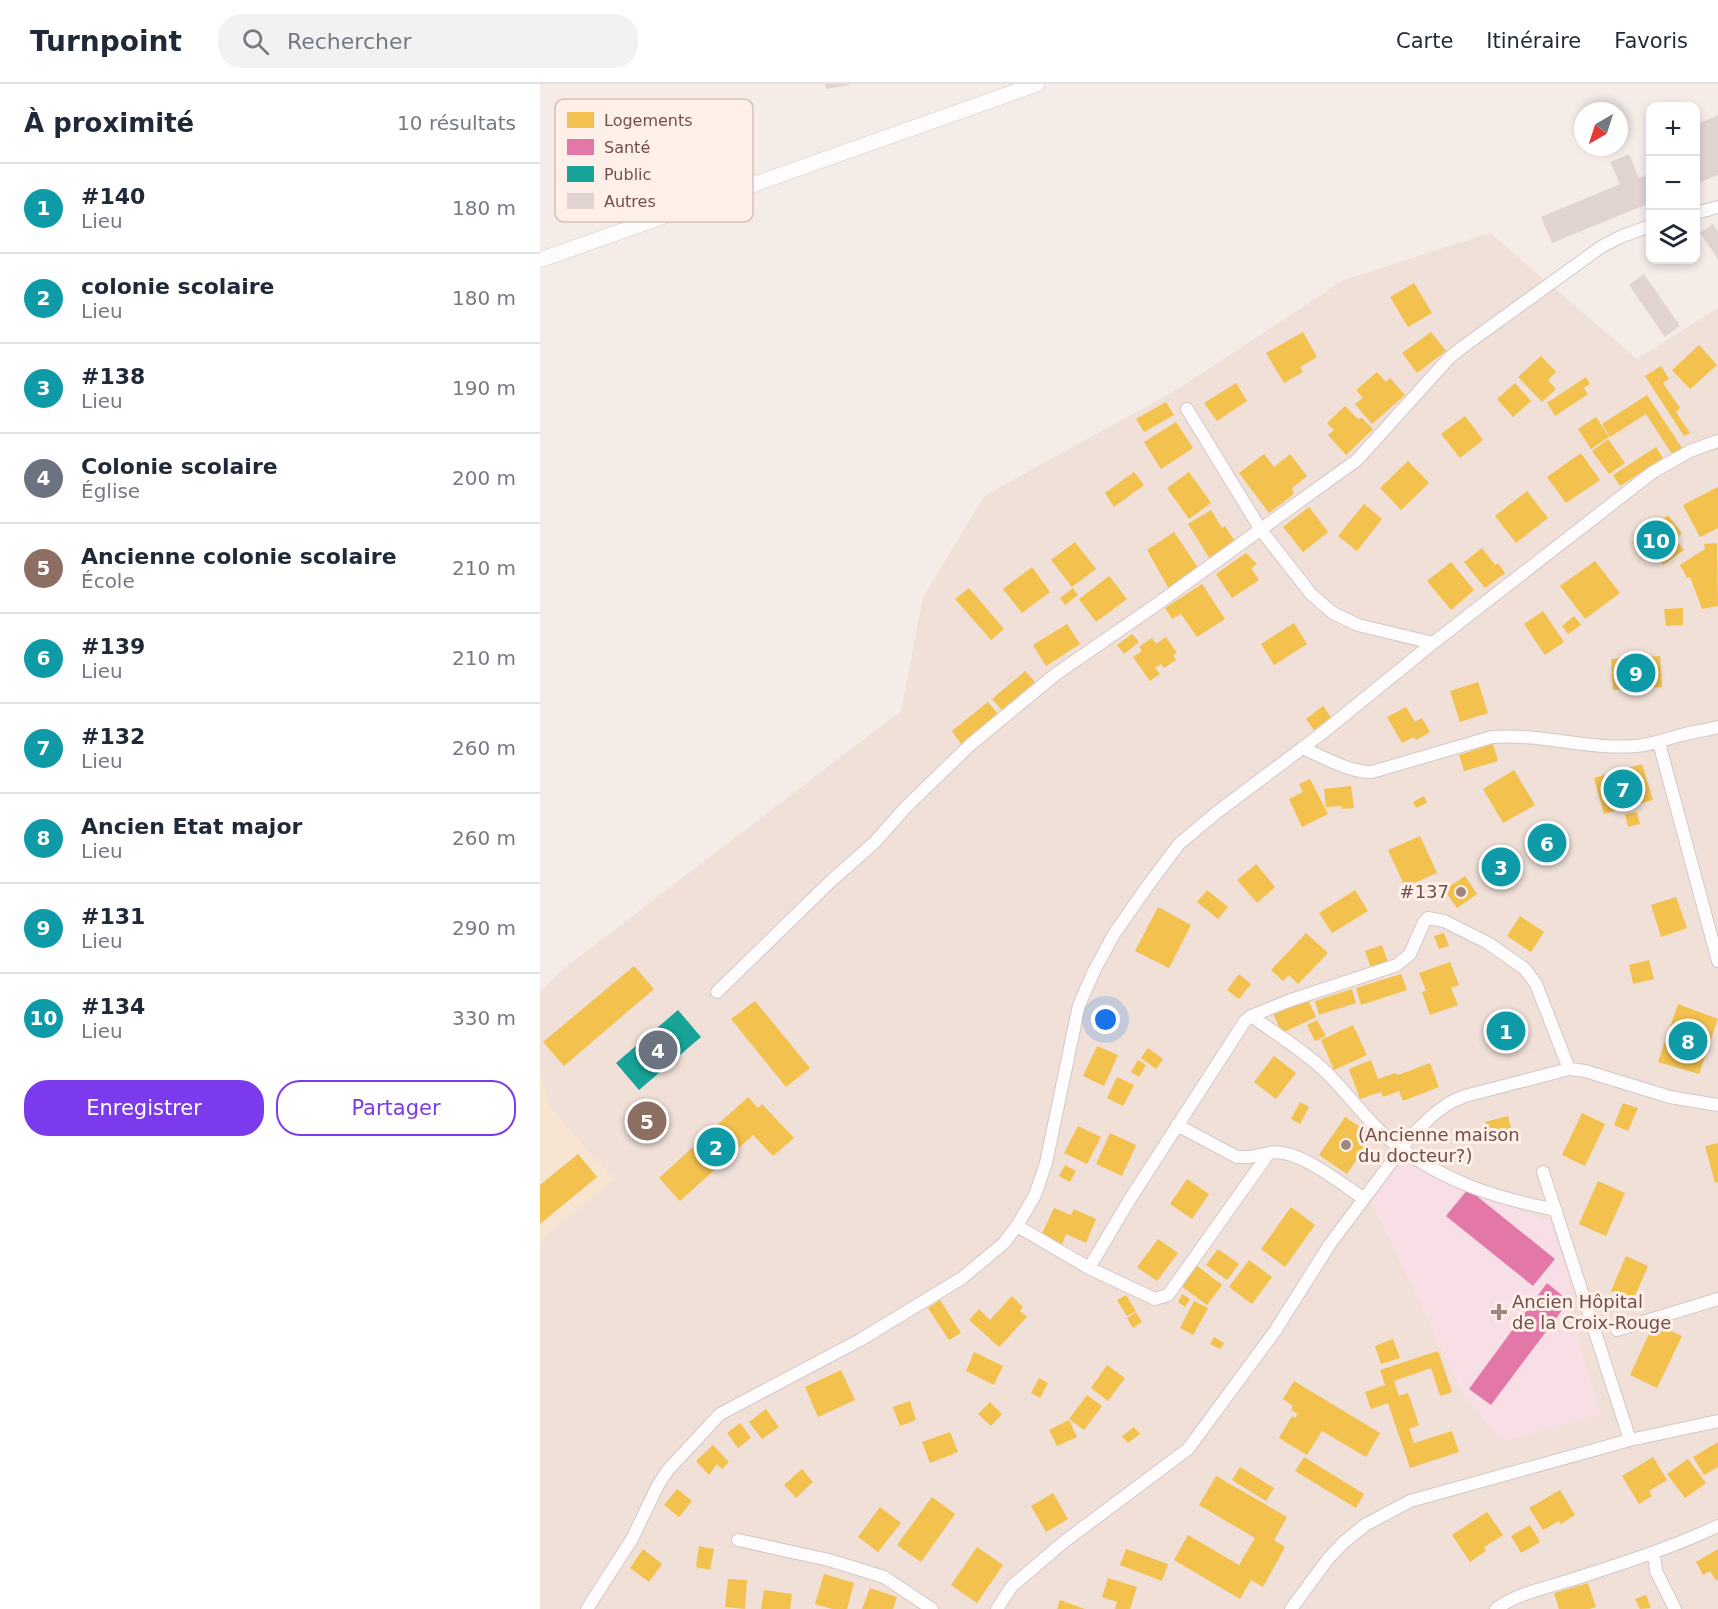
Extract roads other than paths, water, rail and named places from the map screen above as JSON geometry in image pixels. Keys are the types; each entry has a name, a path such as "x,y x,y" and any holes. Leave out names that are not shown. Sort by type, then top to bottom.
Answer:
{"street":[{"path":"753,185 1037,84"},
{"path":"1700,212 1718,207"},
{"path":"540,260 647,222"},
{"path":"717,992 831,881 875,842 905,808 970,745 1056,674 1261,530 1363,454 1450,357 1464,346 1601,247 1646,227"},
{"path":"1187,409 1261,530 1311,594 1334,613 1358,625 1433,643"},
{"path":"587,1609 632,1539 658,1485 668,1470 711,1421 720,1414 860,1340 962,1278 989,1257 1017,1226 1035,1195 1046,1163 1079,1005 1114,934 1179,844 1653,472 1690,451 1718,441"},
{"path":"1302,748 1361,772 1372,772 1492,736 1512,735 1636,747 1718,727"},
{"path":"1659,743 1718,961"},
{"path":"1089,1268 1177,1125 1245,1021 1251,1016 1291,1000 1397,966 1410,954 1428,918 1444,921 1488,943 1525,969 1536,984 1569,1069"},
{"path":"1251,1016 1320,1066 1401,1149 1455,1180 1485,1193 1506,1200 1556,1210"},
{"path":"997,1609 1012,1586 1056,1549 1188,1449 1275,1331 1330,1244 1363,1198 1401,1149 1434,1114 1449,1103 1465,1096 1569,1069 1585,1071 1670,1097 1718,1105"},
{"path":"1177,1125 1238,1157 1278,1151 1296,1157 1363,1198"},
{"path":"1017,1226 1089,1268 1155,1299 1168,1295 1269,1154"},
{"path":"1543,1172 1630,1440"},
{"path":"1617,1330 1718,1299"},
{"path":"1291,1609 1328,1559 1343,1544 1365,1525 1393,1508 1410,1501 1630,1440 1718,1421"},
{"path":"1497,1609 1504,1603 1529,1593 1654,1553 1718,1526"},
{"path":"738,1540 828,1560 884,1577 932,1609"},
{"path":"1654,1553 1656,1571 1675,1609"}],"place":[{"name":"#134","path":"1656,540"},
{"name":"#131","path":"1636,673"},
{"name":"#132","path":"1623,789"},
{"name":"#139","path":"1547,843"},
{"name":"#138","path":"1501,867"},
{"name":"#137","path":"1461,892"},
{"name":"#140","path":"1506,1031"},
{"name":"Ancien Etat major","path":"1688,1041"},
{"name":"Colonie scolaire","path":"658,1050"},
{"name":"Ancienne colonie scolaire","path":"647,1121"},
{"name":"(Ancienne maison du docteur?)","path":"1346,1145"},
{"name":"colonie scolaire","path":"716,1147"},
{"name":"Ancien Hôpital de la Croix-Rouge","path":"1499,1312"}]}
